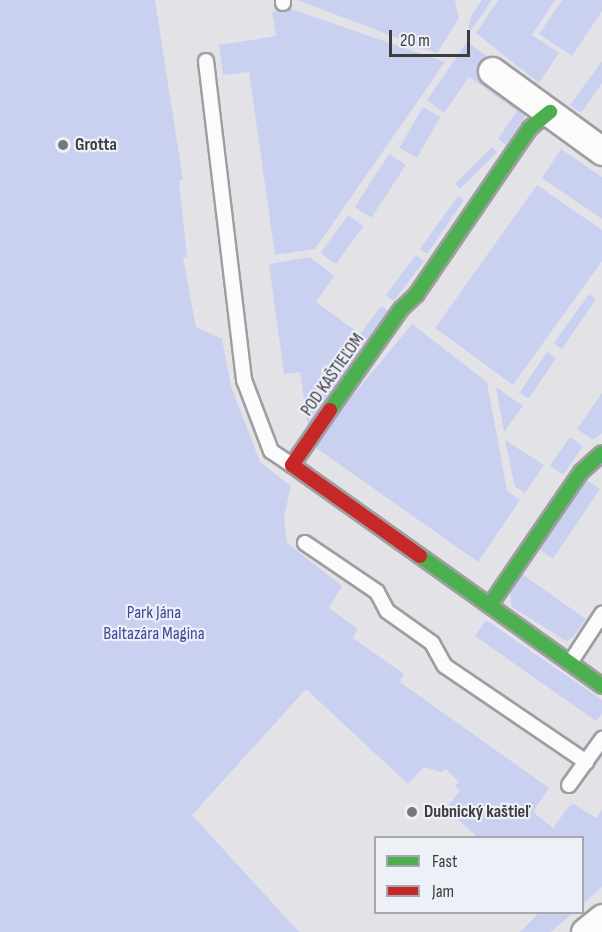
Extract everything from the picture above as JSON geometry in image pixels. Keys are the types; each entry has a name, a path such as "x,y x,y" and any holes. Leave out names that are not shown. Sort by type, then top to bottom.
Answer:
{"street":[{"path":"492,71 602,151"},
{"name":"POD KAŠTIEĽOM","path":"292,465 401,309 416,295 530,128 550,112"},
{"path":"490,604 581,472 602,453"},
{"path":"292,465 602,686"},
{"path":"585,932 602,918"}],"lane":[{"path":"206,61 244,380 271,451 292,465"},
{"path":"305,543 376,592 387,611 432,643 445,666 586,762"},
{"path":"570,663 602,614"},
{"path":"569,785 602,739"}],"green space":[{"name":"Park Jána Baltazára Magina","path":"0,0 155,0 183,180 179,181 187,257 183,258 196,327 222,339 231,386 260,462 291,486 284,517 287,543 342,586 329,608 358,629 353,638 404,674 400,682 549,788 533,812 553,828 569,806 574,804 596,818 602,810 602,887 584,903 584,836 477,836 445,809 460,791 455,786 459,782 446,769 441,772 424,767 408,784 306,689 192,815 299,932 0,932"},
{"path":"297,0 455,0 459,18 437,53"},
{"path":"482,0 492,0 471,31 468,27 472,14"},
{"path":"498,0 555,0 532,35 559,53 539,83 476,33"},
{"path":"562,0 602,0 602,11 572,56 539,34"},
{"path":"288,8 445,62 315,249 275,255 249,72 223,75 219,45 276,36 272,12"},
{"path":"467,42 495,62 529,111 506,145 498,139 517,111 469,77 444,113 427,100"},
{"path":"602,61 602,83 581,113 570,105"},
{"path":"423,107 440,117 417,158 400,148"},
{"path":"492,147 497,152 460,189 455,184"},
{"path":"561,149 602,177 602,219 542,178"},
{"path":"389,154 406,165 371,218 355,207"},
{"path":"537,185 602,230 602,261 513,385 435,328"},
{"path":"458,196 464,200 427,254 420,249"},
{"path":"348,215 363,226 336,264 320,253"},
{"path":"416,255 424,261 394,301 386,295"},
{"path":"310,257 334,276 316,302 360,334 381,306 392,314 309,434 300,372 284,374 269,264"},
{"path":"589,294 596,299 562,349 554,343"},
{"path":"412,324 487,382 507,491 520,500 478,562 312,445"},
{"path":"547,352 556,358 529,399 520,393"},
{"path":"496,387 523,406 504,432"},
{"path":"602,393 602,433 593,440 577,429"},
{"path":"570,437 583,446 563,475 550,466"},
{"path":"505,440 544,465 525,493 515,487"},
{"path":"585,479 600,489 553,559 538,549"},
{"path":"522,574 586,619 573,637 566,641 512,607 510,592"},
{"path":"486,620 602,700 602,714 596,721 475,636"},
{"path":"538,914 572,914 551,932 520,932"}],"traffic: fast":[{"path":"330,410 401,309 416,295 530,128 550,112"},
{"path":"490,605 581,472 602,453"},
{"path":"420,556 602,686"}],"traffic: jam":[{"path":"330,410 292,465 420,556"}],"place":[{"name":"Grotta","path":"63,145"},
{"name":"Dubnický kaštieľ","path":"412,812"}]}
